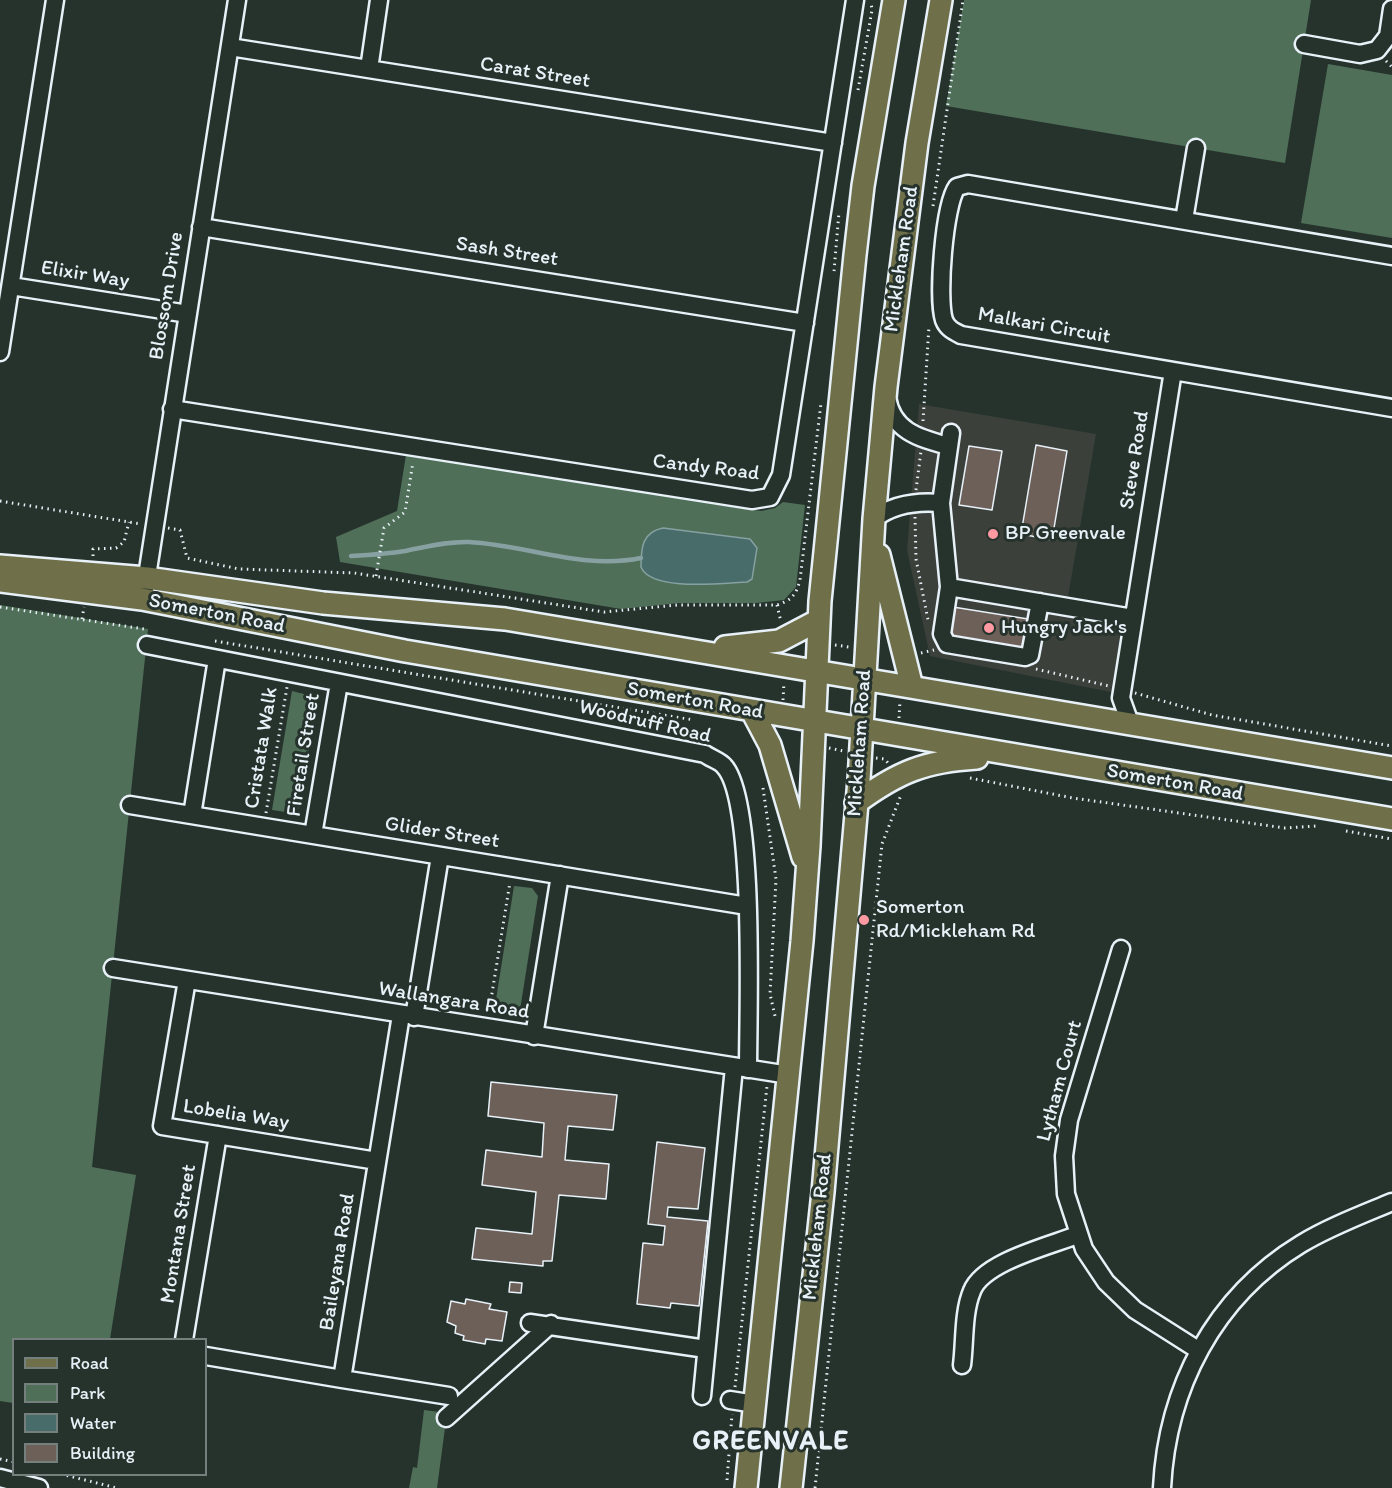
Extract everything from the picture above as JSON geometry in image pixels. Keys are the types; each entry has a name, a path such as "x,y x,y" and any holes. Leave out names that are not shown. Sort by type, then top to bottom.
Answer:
{"main road":[{"name":"Mickleham Road","path":"746,1488 789,1075 807,872 819,620 859,220 894,0"},
{"name":"Mickleham Road","path":"791,1488 823,1192 862,730 874,519 886,387 917,143 941,0"},
{"path":"874,519 881,569 904,656 906,686"},
{"name":"Somerton Road","path":"0,566 147,578 323,603 505,619 1392,768"},
{"name":"Somerton Road","path":"0,581 33,587 87,590 104,595 142,599 405,651 782,717 1392,819"},
{"path":"685,649 759,645 785,638 819,620"},
{"path":"752,711 770,745 807,872"},
{"path":"856,804 888,779 910,770 950,760 1017,756"}],"street":[{"path":"0,352 56,0"},
{"name":"Blossom Drive","path":"142,599 237,0"},
{"path":"369,69 379,0"},
{"name":"Candy Road","path":"172,409 752,500 765,500 780,482 855,0"},
{"path":"1304,44 1360,54 1377,50 1388,36 1392,16"},
{"name":"Carat Street","path":"230,47 833,143"},
{"path":"1184,220 1196,148"},
{"name":"Malkari Circuit","path":"1392,256 968,184 957,187 949,205 942,269 944,320 950,329 961,335 1392,408"},
{"name":"Sash Street","path":"201,227 805,323"},
{"name":"Elixir Way","path":"10,286 188,314"},
{"name":"Steve Road","path":"1121,694 1173,371"},
{"path":"886,387 888,408 895,422 922,439 950,440 941,503 949,587 942,634 947,644 1025,657 1030,655 1040,602"},
{"path":"874,519 893,507 915,503 941,503"},
{"path":"0,590 15,592 33,587"},
{"path":"949,587 1133,618"},
{"name":"Woodruff Road","path":"147,645 705,754 724,765 735,786 748,878 741,1068 702,1396"},
{"path":"192,815 217,659"},
{"name":"Firetail Street","path":"314,835 339,683"},
{"path":"1098,718 1113,708 1121,694"},
{"path":"1121,694 1130,723"},
{"name":"Glider Street","path":"130,805 747,906"},
{"name":"Baileyana Road","path":"342,1378 377,1161 440,856"},
{"path":"534,1036 560,875"},
{"name":"Lytham Court","path":"1121,949 1065,1139 1065,1183 1077,1235 1090,1262 1120,1297 1135,1310 1198,1350"},
{"name":"Wallangara Road","path":"113,968 486,1029 789,1075"},
{"name":"Lobelia Way","path":"187,980 162,1126 377,1161"},
{"name":"Montana Street","path":"184,1338 218,1135"},
{"path":"1162,1488 1169,1426 1181,1387 1198,1350 1239,1295 1283,1256 1323,1232 1392,1202"},
{"path":"962,1365 969,1300 979,1278 995,1267 1077,1235"},
{"path":"530,1323 551,1324 706,1349"},
{"path":"446,1418 551,1324"},
{"path":"207,1356 449,1396"},
{"path":"730,1400 755,1404"},
{"path":"0,1478 39,1488"}],"path":[{"path":"864,57 872,10 871,0"},
{"path":"933,210 963,0"},
{"path":"929,321 922,439 915,503 916,560 929,628"},
{"path":"376,576 386,525 405,512 417,447"},
{"path":"777,605 785,638"},
{"path":"932,640 934,651"},
{"path":"818,642 866,650"},
{"path":"904,656 934,651 941,653"},
{"path":"782,717 785,666"},
{"path":"1035,669 1121,694 1183,705 1212,715 1392,746"},
{"name":"Cristata Walk","path":"264,827 289,673"},
{"path":"890,765 895,757 906,686"},
{"path":"963,778 1003,783 1073,798 1285,828 1314,825 1325,827"},
{"path":"901,796 909,791"},
{"path":"1336,829 1392,839"},
{"path":"486,1029 512,868"},
{"path":"729,1452 750,1453"},
{"path":"794,1459 818,1461 815,1488"},
{"path":"68,1476 100,1486 117,1488"},
{"path":"83,1480 84,1476"}],"shaded area":[{"name":"BP Greenvale","path":"919,404 1096,434 1068,597 1125,608 1111,692 930,656 907,550"}],"green space":[{"path":"964,0 1311,0 1285,163 946,106"},
{"path":"1328,64 1392,75 1392,238 1301,223"},
{"path":"406,455 761,511 775,508 783,502 805,505 796,587 784,600 756,603 679,603 621,609 340,562 336,537 397,511"},
{"path":"0,605 148,629 92,1167 136,1175 110,1338 12,1338 12,1403 0,1401"},
{"path":"292,691 312,696 317,704 299,808 292,813 272,810"},
{"path":"514,886 532,888 538,896 520,1010 512,1015 494,1012"},
{"path":"424,1410 447,1413 437,1488 409,1488 413,1467 417,1468"}],"water":[{"path":"663,528 750,539 757,548 752,579 747,582 689,584 658,580 647,575 641,567 644,542 651,533"}],"building":[{"path":"1036,445 1067,451 1052,540 1021,534"},
{"path":"969,446 1002,451 992,510 959,505"},
{"name":"Hungry Jack's","path":"953,607 1028,619 1024,649 949,636"},
{"path":"491,1082 617,1095 613,1130 568,1126 565,1160 609,1164 606,1199 559,1195 552,1261 543,1261 543,1266 472,1259 476,1228 532,1234 536,1192 482,1185 486,1150 542,1157 544,1123 488,1116"},
{"path":"657,1142 705,1148 698,1209 668,1207 667,1217 708,1221 699,1306 671,1303 670,1308 637,1304 643,1243 663,1245 665,1226 648,1224"},
{"path":"510,1282 522,1283 521,1293 509,1292"},
{"path":"466,1299 491,1304 489,1309 507,1312 502,1341 486,1339 485,1344 463,1340 464,1336 455,1333 456,1326 447,1322 451,1301 465,1304"}],"waterway":[{"path":"351,556 392,553 445,543 469,542 597,561 641,558"}],"place":[{"name":"BP Greenvale","path":"993,534"},
{"name":"Hungry Jack's","path":"989,628"},
{"name":"Somerton Rd/Mickleham Rd","path":"864,920"}],"district":[{"name":"GREENVALE","path":"771,1442"}]}
